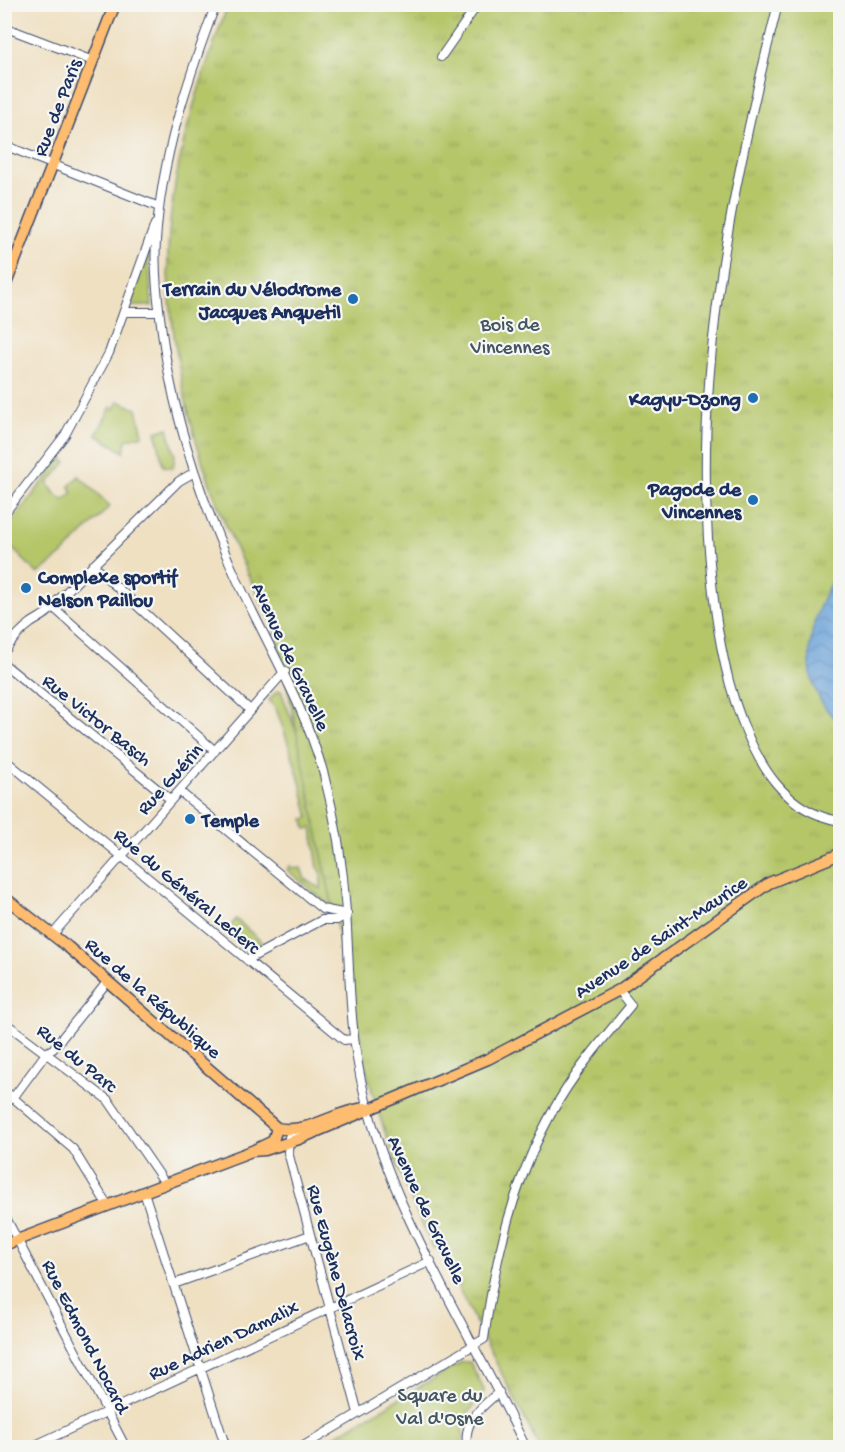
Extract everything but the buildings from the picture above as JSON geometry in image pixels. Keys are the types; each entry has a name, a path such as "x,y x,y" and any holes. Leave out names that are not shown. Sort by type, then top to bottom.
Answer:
{"main road":[{"name":"Rue de Paris","path":"4,289 115,4"},
{"name":"Avenue de Saint-Maurice","path":"368,1108 488,1059 619,990 769,883 840,854"},
{"name":"Rue de la République","path":"4,897 53,934 277,1128"},
{"path":"252,1151 273,1141 277,1128 299,1130 350,1109 368,1108"},
{"path":"4,1245 252,1151 352,1118 368,1108"}],"street":[{"path":"4,514 65,435 109,353 152,242 179,113 216,4"},
{"path":"441,57 476,7 486,4"},
{"path":"778,4 745,144 720,287 704,466 705,513 716,619 729,680 746,734 766,770 795,804 810,813 840,821"},
{"path":"4,27 93,61"},
{"path":"4,145 159,207"},
{"name":"Avenue de Gravelle","path":"152,242 167,377 193,473 236,576 285,671 315,744 330,800 342,867 353,1039 368,1108 396,1187 526,1448"},
{"path":"125,312 159,312"},
{"path":"4,652 9,644 33,622 54,608 57,601 179,481 193,473"},
{"path":"93,566 250,710"},
{"path":"54,608 215,751"},
{"name":"Rue Victor Basch","path":"4,664 171,800"},
{"name":"Rue Guérin","path":"53,934 285,671"},
{"name":"Rue du Général Leclerc","path":"4,759 344,1040 353,1039"},
{"path":"179,791 325,915 337,920 346,914"},
{"path":"247,960 325,915"},
{"path":"9,1100 108,981"},
{"path":"300,1448 484,1339 493,1275 508,1215 529,1158 552,1112 576,1074 632,1005 619,990"},
{"name":"Rue du Parc","path":"4,1022 47,1052 108,1100 165,1183"},
{"path":"4,1090 9,1100 73,1149 108,1206"},
{"path":"285,1142 299,1130"},
{"name":"Rue Eugène Delacroix","path":"285,1142 358,1413"},
{"path":"144,1192 226,1448"},
{"name":"Rue Edmond Nocard","path":"4,1214 126,1448"},
{"path":"174,1284 310,1235"},
{"name":"Rue Adrien Damalix","path":"29,1448 431,1261"},
{"path":"468,1448 465,1435 467,1425 499,1392"}],"green space":[{"name":"Bois de Vincennes","path":"228,5 840,5 840,1447 539,1447 438,1248 433,1248 413,1204 387,1138 366,1069 275,627 239,555 209,482 197,445 179,368 168,273 174,191 196,96"},
{"path":"148,253 152,306 132,306 131,302"},
{"path":"118,401 137,409 143,435 126,440 124,452 96,435 111,407 114,409"},
{"path":"168,428 175,455 173,468 163,466 156,432"},
{"path":"62,458 66,462 48,483 55,494 64,500 73,492 69,486 79,476 110,506 62,555 38,574 5,541 5,530"},
{"path":"277,691 281,691 309,765 334,902 329,905 287,870 290,866 293,869 301,868 305,879 321,889 321,871 318,868 312,828 306,829 304,819 309,818 302,790 276,709 269,700"},
{"path":"236,919 263,943 246,950 231,937 235,933 229,928"},
{"name":"Square du Val d'Osne","path":"462,1362 470,1362 484,1390 482,1396 461,1422 464,1439 455,1447 314,1448"}],"water":[{"path":"840,207 840,326 837,255"},
{"path":"840,568 840,723 825,707 815,688 810,668 810,647 813,626 820,606"}],"place":[{"name":"Terrain du Vélodrome Jacques Anquetil","path":"353,299"},
{"name":"Kagyu-Dzong","path":"753,398"},
{"name":"Pagode de Vincennes","path":"753,500"},
{"name":"Complexe sportif Nelson Paillou","path":"26,588"},
{"name":"Temple","path":"190,819"}]}
